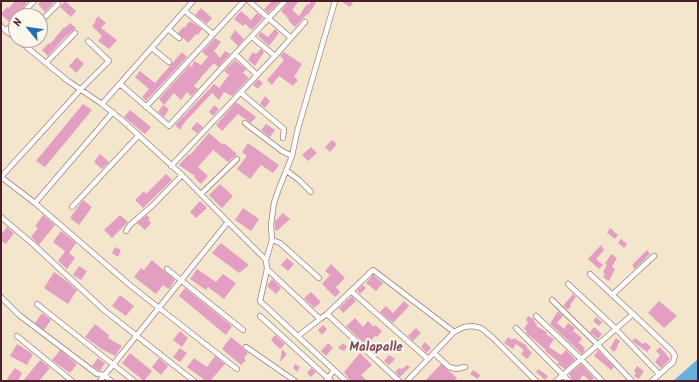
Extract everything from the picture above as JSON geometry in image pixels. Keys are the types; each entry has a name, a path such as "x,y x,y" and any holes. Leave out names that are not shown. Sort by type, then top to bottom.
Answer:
{"street":[{"path":"102,104 193,1"},
{"path":"146,107 244,1"},
{"path":"249,1 291,38"},
{"path":"120,84 169,126 285,1"},
{"path":"334,1 292,156 274,203 271,225 272,240 266,260 267,269 260,301 346,381"},
{"path":"48,14 58,4"},
{"path":"184,11 213,34"},
{"path":"171,166 241,93 305,22"},
{"path":"1,26 6,30"},
{"path":"168,29 179,38"},
{"path":"46,63 75,33"},
{"path":"252,37 275,56"},
{"path":"88,41 109,61 81,89 1,176 35,203 131,286 237,369"},
{"path":"28,48 46,63 113,112 182,175 266,260"},
{"path":"152,48 169,62"},
{"path":"235,54 257,75"},
{"path":"241,93 284,129 283,138"},
{"path":"35,203 113,112"},
{"path":"245,123 282,151 292,156"},
{"path":"72,207 138,135"},
{"path":"201,194 237,159"},
{"path":"287,171 311,192"},
{"path":"126,231 130,225 182,175"},
{"path":"1,217 34,244 104,310 194,381"},
{"path":"100,381 228,222"},
{"path":"272,240 280,243 319,278"},
{"path":"612,295 654,256"},
{"path":"267,269 320,319"},
{"path":"167,270 243,330"},
{"path":"298,336 327,314 373,270 454,332"},
{"path":"590,274 672,351 675,356 673,362 652,381"},
{"path":"568,284 615,328 659,374"},
{"path":"351,291 428,359"},
{"path":"1,297 19,315 97,374 104,375 111,381"},
{"path":"552,300 632,381"},
{"path":"36,304 134,381"},
{"path":"327,314 398,381"},
{"path":"556,381 615,328 633,314"},
{"path":"260,316 328,380 334,370"},
{"path":"536,316 602,381"},
{"path":"407,381 454,332 464,327 472,326 481,328 536,381"},
{"path":"516,328 569,381"},
{"path":"17,336 72,381"},
{"path":"246,347 295,381"},
{"path":"434,353 449,367 456,369 465,368"}],"water":[{"path":"698,359 698,381 673,381"}],"building":[{"path":"15,1 25,1 27,3 23,8 9,8"},
{"path":"41,1 54,2 48,9 42,8 38,4"},
{"path":"65,1 76,11 71,17 60,7"},
{"path":"272,1 280,1 268,13 264,9"},
{"path":"289,1 299,1 292,10 299,16 307,4 309,5 311,1 317,1 308,15 307,14 295,27 281,11"},
{"path":"341,1 354,1 350,7"},
{"path":"7,7 9,8 8,21 1,14"},
{"path":"201,8 212,18 207,24 195,15"},
{"path":"241,11 251,20 257,13 263,18 252,30 245,24 243,26 234,19"},
{"path":"98,16 106,23 101,28 117,40 109,49 98,41 102,36 92,26"},
{"path":"190,21 202,29 198,35 196,34 188,43 178,33"},
{"path":"70,23 76,28 64,38 48,56 42,50 44,48 48,48 48,44 50,44 64,27 65,28"},
{"path":"275,29 279,33 269,46 258,36 261,32 268,37"},
{"path":"235,30 244,39 238,46 230,38"},
{"path":"215,38 221,42 214,51 220,58 225,51 230,54 218,67 214,63 194,86 198,89 191,96 187,92 181,100 174,93 164,105 159,99 190,65 192,67 194,61 201,65 208,57 202,52"},
{"path":"261,49 264,52 255,66 248,60 253,52 256,54"},
{"path":"182,52 187,57 146,101 142,97 149,89 135,77 140,71 155,83"},
{"path":"284,52 302,64 294,77 298,80 293,86 279,76 272,85 267,80 284,60 280,56"},
{"path":"77,57 84,64 76,73 69,66"},
{"path":"235,60 246,69 243,73 249,78 232,96 224,92 219,100 212,93 184,123 180,130 175,125 214,84 219,88 229,75 224,71"},
{"path":"258,79 263,83 258,89 253,85"},
{"path":"265,96 270,101 265,108 260,104"},
{"path":"236,102 256,117 251,123 238,114 222,131 216,125"},
{"path":"83,104 92,110 45,167 36,161"},
{"path":"163,105 169,109 164,117 158,112"},
{"path":"214,105 219,109 213,116 209,112"},
{"path":"130,110 151,127 145,134 124,117"},
{"path":"197,122 203,127 197,133 191,129"},
{"path":"266,124 275,130 270,137 261,130"},
{"path":"209,133 237,154 228,162 213,150 198,167 208,176 201,184 194,177 195,176 179,165"},
{"path":"332,140 337,144 330,152 325,147"},
{"path":"248,143 279,165 273,173 261,165 250,179 237,169 247,156 242,152"},
{"path":"311,147 317,153 308,161 302,155"},
{"path":"100,154 109,162 102,169 94,162"},
{"path":"166,174 172,180 143,208 135,200 144,191 146,194"},
{"path":"220,184 233,196 222,208 209,195"},
{"path":"83,200 92,207 79,225 70,218"},
{"path":"200,201 207,208 196,218 190,212"},
{"path":"243,208 259,219 251,231 235,220"},
{"path":"283,213 290,219 277,231 275,229 275,221"},
{"path":"43,215 55,225 39,245 31,237 38,228 35,226"},
{"path":"120,215 128,222 112,238 104,230"},
{"path":"147,215 150,218 148,220 151,223 145,230 137,223"},
{"path":"7,227 14,233 6,244 1,241 1,235"},
{"path":"610,228 618,235 615,239 607,233"},
{"path":"61,231 76,243 69,253 75,258 67,269 58,261 65,251 53,242"},
{"path":"621,239 627,244 624,248 618,243"},
{"path":"221,243 249,265 239,273 212,253"},
{"path":"601,245 604,250 596,259 603,265 599,269 588,259"},
{"path":"115,247 121,250 118,257 112,253"},
{"path":"647,250 650,254 635,269 632,265"},
{"path":"611,254 617,258 612,267 615,269 609,281 603,277 605,274 603,272 607,265 605,264"},
{"path":"287,258 294,264 288,271 281,265"},
{"path":"152,260 175,280 169,289 163,285 156,294 134,277 141,268 144,270"},
{"path":"331,264 345,278 336,287 340,292 335,297 322,284 330,275 325,271"},
{"path":"79,266 87,271 81,280 73,275"},
{"path":"197,269 216,282 223,274 236,283 224,299 208,287 206,290 190,279"},
{"path":"54,272 77,290 68,304 44,288"},
{"path":"373,275 383,283 376,291 366,283"},
{"path":"272,279 281,288 276,294 267,286"},
{"path":"363,285 366,288 360,294 357,290"},
{"path":"185,288 232,326 226,335 179,296"},
{"path":"311,292 321,302 314,308 304,298"},
{"path":"573,294 576,297 568,310 563,306"},
{"path":"120,295 134,306 126,316 112,306"},
{"path":"352,296 356,301 343,313 339,308"},
{"path":"404,301 409,306 393,323 380,312 386,306 393,313"},
{"path":"659,301 677,316 664,328 648,313"},
{"path":"558,311 563,316 557,323 564,329 568,323 575,328 573,331 582,338 579,343 585,348 583,349 585,351 582,354 550,324"},
{"path":"42,313 51,320 44,330 35,323"},
{"path":"528,316 535,320 534,322 537,324 536,326 547,332 546,334 554,339 549,347 561,355 566,350 574,358 575,360 565,369 557,364 559,362 526,333 527,331 524,329 528,322 526,320"},
{"path":"596,317 602,322 599,326 593,321"},
{"path":"355,318 363,327 368,321 374,327 375,325 382,331 377,337 375,336 366,345 346,326"},
{"path":"95,324 109,335 108,338 122,346 115,356 100,348 85,337"},
{"path":"323,325 327,329 322,335 318,330"},
{"path":"594,327 602,334 598,339 590,332"},
{"path":"416,328 421,333 413,341 408,336"},
{"path":"180,331 188,338 182,347 173,340"},
{"path":"275,335 285,344 280,349 271,340"},
{"path":"231,337 248,353 244,358 246,360 241,365 222,349"},
{"path":"508,337 512,340 514,338 527,346 526,347 532,353 527,359 521,354 524,350 516,344 513,349 504,343"},
{"path":"616,338 620,341 614,352 610,348"},
{"path":"635,338 643,344 645,342 651,347 647,352 632,341"},
{"path":"425,342 431,348 427,353 421,347"},
{"path":"328,343 333,348 326,356 321,351"},
{"path":"343,343 347,347 344,351 338,348"},
{"path":"17,344 33,354 27,365 10,356"},
{"path":"660,347 670,359 661,368 655,362 660,355 656,351"},
{"path":"180,348 187,353 180,362 173,357"},
{"path":"282,349 287,354 280,362"},
{"path":"60,350 77,364 70,373 52,360"},
{"path":"598,350 614,367 611,370 594,356"},
{"path":"130,353 152,371 144,381 122,363"},
{"path":"360,353 372,365 361,375 367,381 351,381 344,372"},
{"path":"389,355 395,359 389,365 384,361"},
{"path":"215,356 225,364 210,381 206,381 187,367 194,358 207,367"},
{"path":"98,358 105,363 100,371 92,366"},
{"path":"159,358 168,366 161,375 152,367"},
{"path":"40,360 50,368 39,381 23,381"},
{"path":"295,364 300,367 297,372 293,368"},
{"path":"441,364 457,378 454,381 425,381"},
{"path":"581,364 594,378 591,381 583,375 579,381 573,381 569,374"},
{"path":"407,365 410,367 400,377 395,372 399,368 402,369"},
{"path":"637,366 644,371 639,379 634,376 636,373 634,371"},
{"path":"15,368 22,373 18,381 10,381 7,379"},
{"path":"311,368 316,372 311,377 307,373"},
{"path":"538,369 548,376 545,380 536,372"},
{"path":"473,370 480,375 478,379 470,374"}],"district":[{"name":"Malapalle","path":"376,349"}]}
